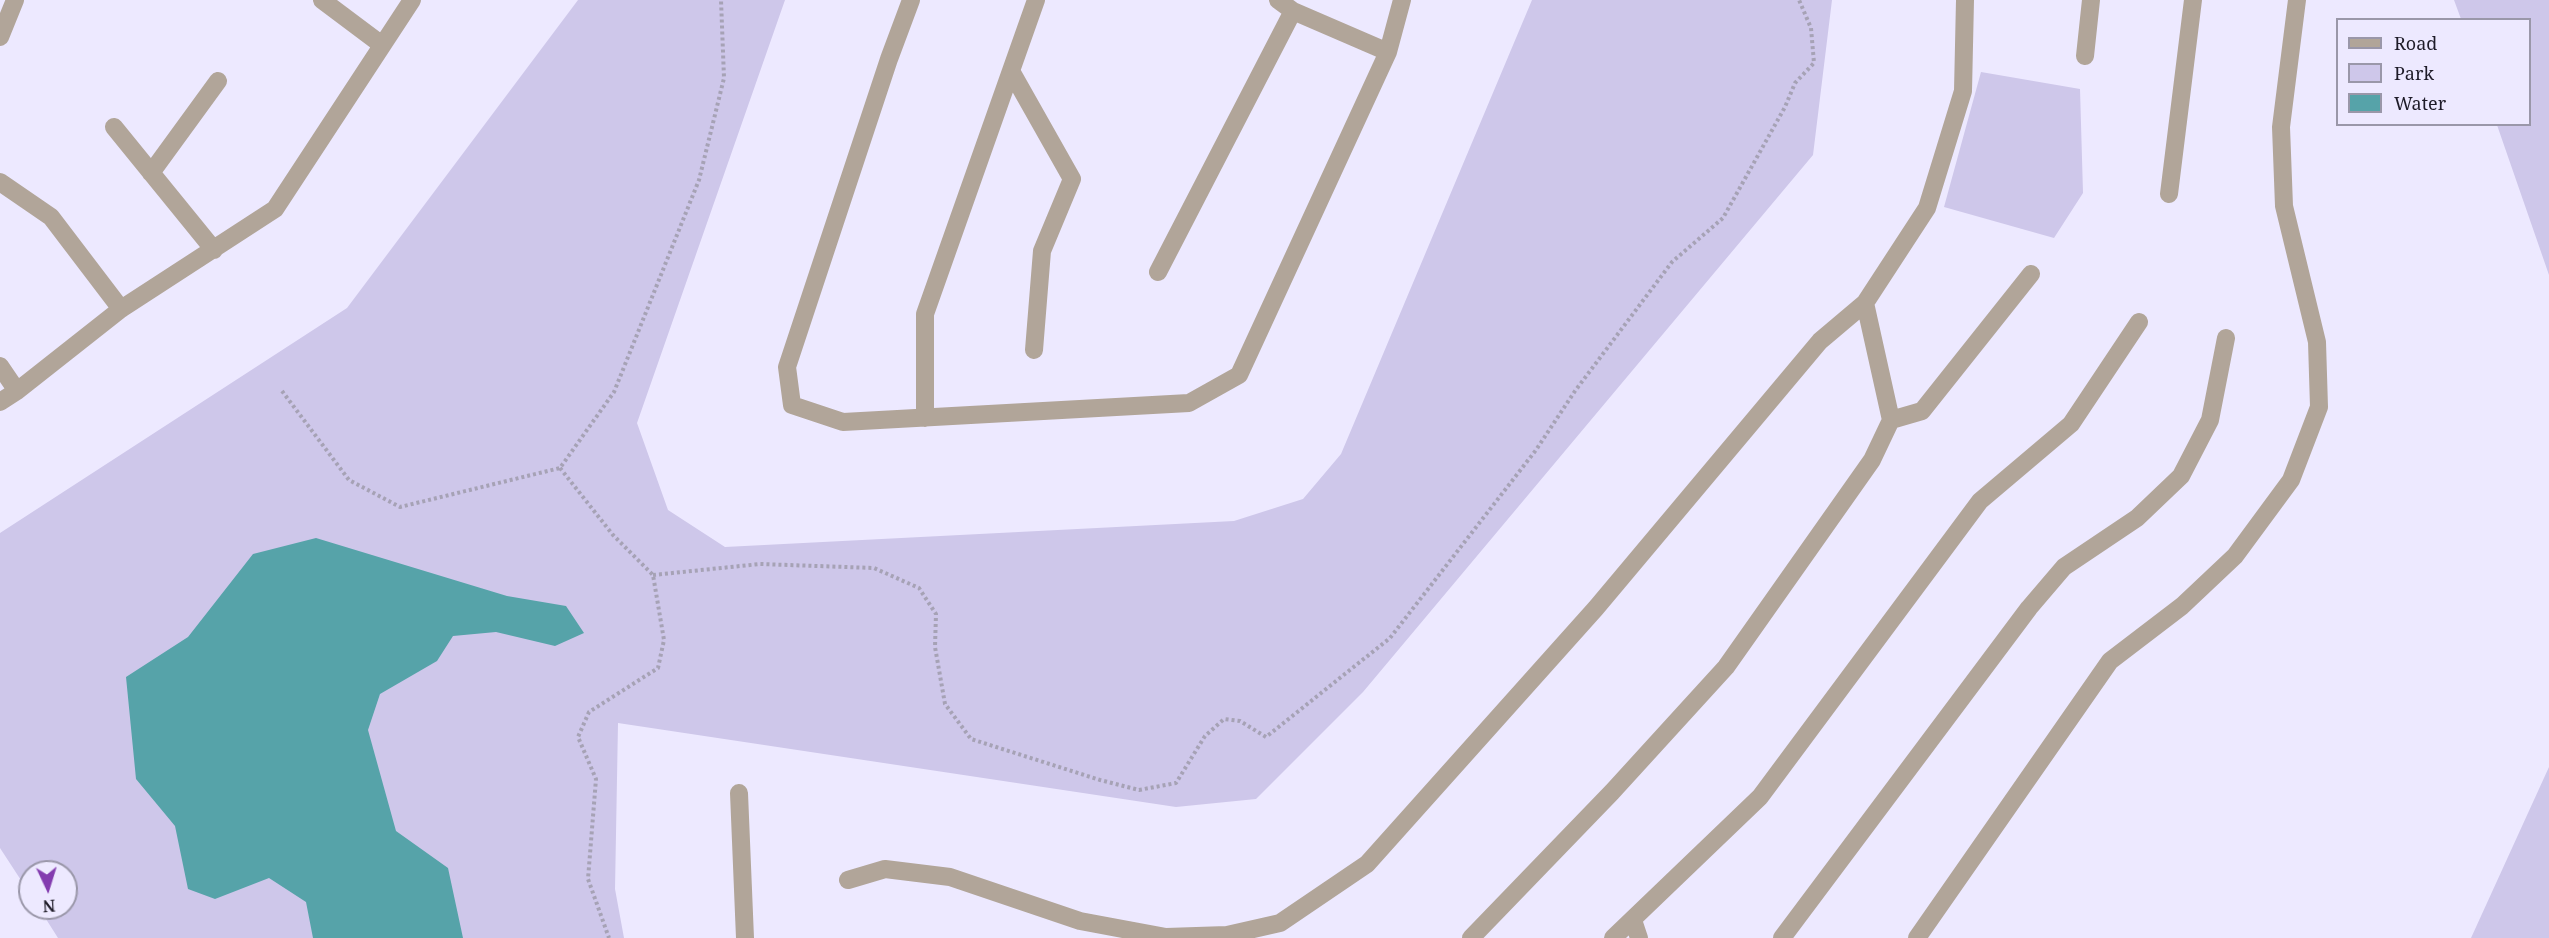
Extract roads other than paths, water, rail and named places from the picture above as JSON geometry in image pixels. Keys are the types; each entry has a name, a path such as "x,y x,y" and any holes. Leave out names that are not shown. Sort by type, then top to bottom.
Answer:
{"street":[{"path":"0,38 15,0"},
{"path":"322,0 382,45"},
{"path":"0,402 18,391 121,309 275,209 412,0"},
{"path":"911,0 889,59 787,367 792,405 843,422 1189,404 1239,375 1388,52 1402,0"},
{"path":"925,417 926,314 1036,0"},
{"path":"848,880 885,869 950,877 1080,921 1166,937 1227,935 1280,923 1367,864 1596,608 1820,341 1865,303 1927,208 1963,91 1965,0"},
{"path":"2085,56 2091,0"},
{"path":"2169,194 2193,0"},
{"path":"1917,938 2110,661 2182,606 2235,556 2291,480 2319,407 2317,342 2284,206 2281,127 2296,0"},
{"path":"1158,272 1286,6 1388,52"},
{"path":"1011,71 1072,179 1042,251 1034,350"},
{"path":"151,173 218,81"},
{"path":"114,127 214,250"},
{"path":"0,182 51,217 121,309"},
{"path":"1891,420 1922,411 2031,274"},
{"path":"1471,938 1612,792 1726,666 1872,460 1891,420 1865,303"},
{"path":"1613,938 1760,797 1980,501 2071,424 2139,322"},
{"path":"1782,938 2029,608 2064,567 2137,518 2181,476 2210,420 2226,339"},
{"path":"0,366 18,391"},
{"path":"739,793 745,938"},
{"path":"1633,920 1639,938"}],"water":[{"path":"316,538 507,596 566,606 584,633 555,646 496,632 453,636 437,661 380,694 368,730 396,831 448,868 463,938 313,938 306,902 269,878 215,899 188,889 175,826 136,779 126,677 188,637 253,554"}]}
